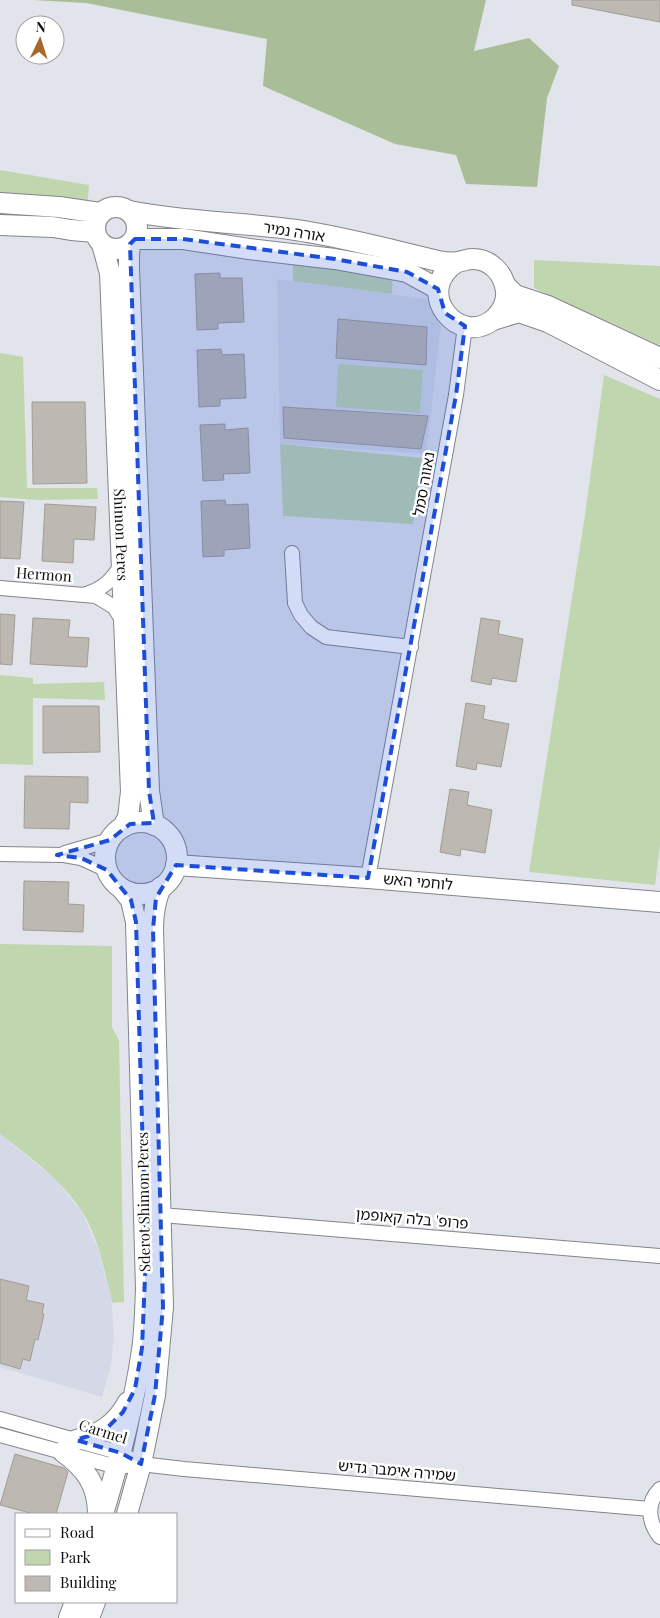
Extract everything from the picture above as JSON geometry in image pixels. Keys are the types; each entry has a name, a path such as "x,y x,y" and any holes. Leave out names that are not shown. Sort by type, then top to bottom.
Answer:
{"street":[{"path":"0,203 59,207 100,213"},
{"path":"0,225 53,227 71,230 99,238 113,249 125,248 133,242 138,227 134,215 118,206 105,209 100,213 95,226 99,238"},
{"name":"אורה נמיר","path":"129,211 154,216 298,230 438,261 457,262"},
{"name":"Shimon Peres","path":"99,238 110,273 130,792 128,818 116,834"},
{"name":"אורה נמיר","path":"133,242 183,239 335,259 407,272 438,289"},
{"name":"Shimon Peres","path":"133,242 128,255 149,791 154,825"},
{"path":"660,358 548,306 515,295 505,285 497,270 490,264 474,259 457,262 450,267 444,274 438,289 438,298 444,313 457,324 475,327 519,312 548,322 660,380"},
{"path":"493,320 504,304 505,285"},
{"name":"נאווה סמל","path":"368,878 456,395 465,326"},
{"path":"292,553 295,603 301,615 311,627 326,637 411,647"},
{"name":"Hermon","path":"86,594 104,587 111,581 121,565"},
{"name":"Hermon","path":"0,588 96,596 106,600 114,607 123,621"},
{"path":"57,855 78,851 138,822 154,825 169,836 176,854 176,865 168,880 161,887 153,892 139,894 122,889 114,882 105,864 105,854 116,834"},
{"path":"0,854 57,855 81,858 107,870"},
{"name":"לוחמי האש","path":"176,865 368,878 660,902"},
{"name":"Sderot Shimon Peres","path":"127,1513 141,1464 155,1395 163,1307 153,928 154,908 161,887"},
{"name":"Sderot Shimon Peres","path":"103,1513 119,1460 135,1389 142,1348 144,1321 145,1243 136,922 131,900 122,889"},
{"name":"פרופ' בלה קאופמן","path":"161,1215 660,1256"},
{"path":"98,1513 94,1488 90,1477 82,1468 69,1446 104,1431 114,1423 123,1412 135,1389"},
{"name":"Carmel","path":"0,1419 69,1446 141,1464"},
{"name":"Carmel","path":"0,1435 69,1446"},
{"name":"שמירה אימבר גדיש","path":"141,1464 650,1509"},
{"path":"660,1489 652,1500 650,1509 654,1530 660,1537"},
{"path":"69,1618 75,1603"},
{"path":"89,1618 95,1603"}],"highlighted area":[{"path":"135,239 183,239 335,259 407,272 438,289 445,313 465,326 456,395 368,878 176,865 156,898 153,929 163,1307 155,1395 141,1464 121,1453 76,1440 104,1431 123,1412 135,1389 142,1348 146,1253 136,922 131,900 107,870 81,858 57,855 110,840 130,824 154,823 149,791 130,244"}],"shaded area":[{"path":"277,279 426,299 441,327 426,454 280,444"},
{"path":"0,1134 55,1179 83,1214 98,1249 111,1297 114,1334 111,1365 102,1397 0,1367"}],"green space":[{"path":"33,0 486,0 474,51 529,38 559,66 547,98 537,187 466,184 456,155 395,144 263,86 267,39 86,3"},
{"path":"0,170 89,185 86,225 0,217"},
{"path":"293,254 393,270 392,294 293,281"},
{"path":"534,260 660,266 660,345 534,288"},
{"path":"0,353 23,357 27,488 97,488 98,499 38,500 0,497"},
{"path":"338,364 423,370 420,413 336,407"},
{"path":"604,375 660,399 660,845 655,885 529,872 585,515"},
{"path":"280,444 422,458 413,524 283,516"},
{"path":"0,675 33,678 33,684 104,682 105,700 33,698 33,765 0,764"},
{"path":"0,944 112,946 112,1027 119,1040 124,1302 112,1303 97,1243 88,1222 75,1201 45,1170 0,1134"}],"building":[{"path":"572,0 660,0 660,22 572,5"},
{"path":"220,273 220,278 242,278 244,322 218,323 218,329 197,330 195,274"},
{"path":"338,319 427,327 426,365 336,358"},
{"path":"221,349 222,355 244,354 246,398 220,399 220,406 199,407 197,350"},
{"path":"32,402 85,402 87,483 33,484"},
{"path":"283,407 428,416 421,449 284,438"},
{"path":"225,424 225,430 248,428 250,473 223,474 224,480 203,481 200,425"},
{"path":"225,500 226,505 248,504 250,548 224,550 224,556 203,557 201,501"},
{"path":"0,501 24,502 20,559 0,558"},
{"path":"45,504 96,507 94,540 74,539 73,563 42,561"},
{"path":"0,614 15,615 12,665 0,664"},
{"path":"33,618 70,620 68,637 89,638 87,667 30,664"},
{"path":"481,618 500,621 498,634 523,639 516,682 492,678 491,685 471,681"},
{"path":"466,703 485,706 483,719 509,724 501,767 477,763 476,770 456,766"},
{"path":"43,706 99,706 100,752 43,753"},
{"path":"25,776 88,777 88,803 70,802 69,829 24,828"},
{"path":"450,789 469,792 467,805 492,810 485,853 461,849 460,856 440,852"},
{"path":"24,881 69,882 68,904 84,905 83,932 23,930"},
{"path":"0,1279 29,1286 26,1300 44,1304 42,1313 44,1314 38,1340 35,1339 30,1361 23,1359 20,1369 0,1363"},
{"path":"15,1454 64,1468 68,1472 56,1513 30,1513 0,1505"}]}
